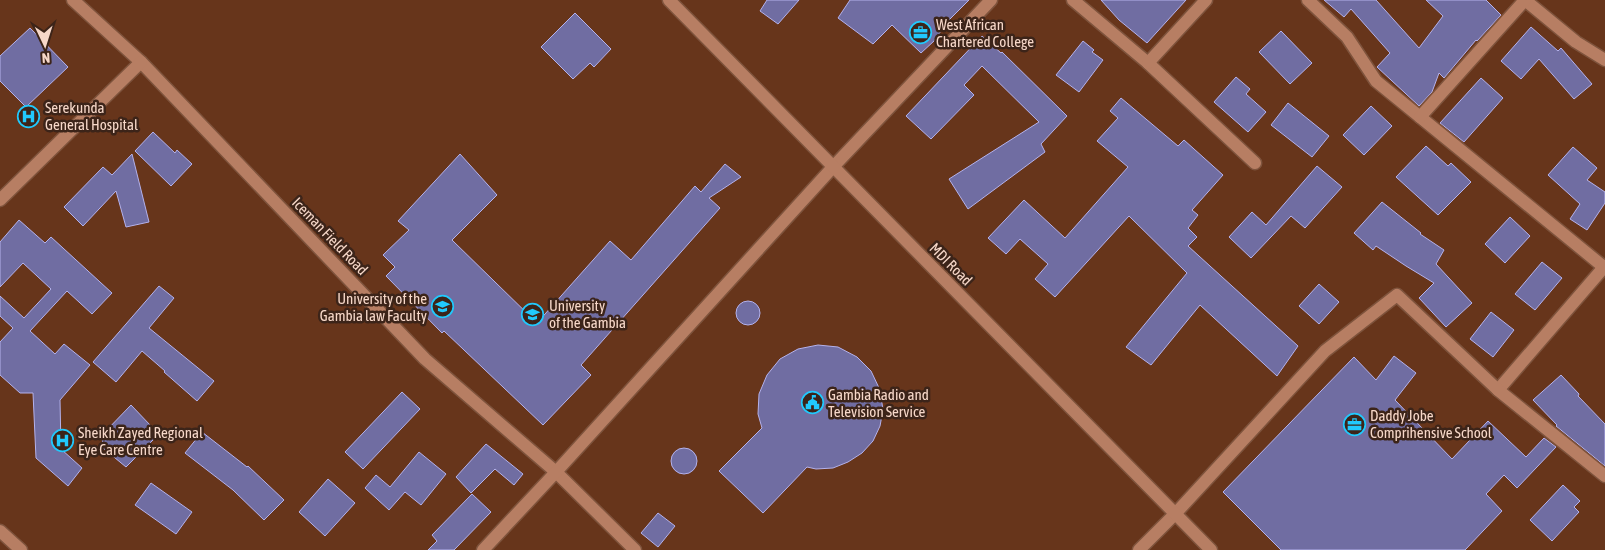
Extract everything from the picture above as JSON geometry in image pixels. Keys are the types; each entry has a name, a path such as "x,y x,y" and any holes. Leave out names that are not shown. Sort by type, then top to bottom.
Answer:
{"street":[{"name":"Iceman Field Road","path":"73,0 141,62 424,358 556,472 635,550"},
{"name":"MDI Road","path":"669,0 1210,550"},
{"path":"483,550 833,167 991,0"},
{"path":"1073,0 1148,63 1256,163"},
{"path":"1148,63 1206,0"},
{"path":"1308,0 1347,37 1376,81 1605,267 1498,390"},
{"path":"1420,117 1525,0 1576,42 1605,60"},
{"path":"0,200 141,62"},
{"path":"1139,550 1175,514 1325,351 1397,295 1498,390 1605,476"},
{"path":"0,531 21,550"}],"building":[{"path":"767,0 799,0 778,24 760,11"},
{"name":"West African Chartered College","path":"850,0 969,0 947,22 934,41 921,53 892,25 873,44 838,18"},
{"path":"1101,0 1186,0 1147,43 1119,20"},
{"path":"1324,0 1376,0 1419,48 1443,16 1426,0 1486,0 1501,15 1476,40 1444,78 1439,73 1432,92 1419,106 1377,67 1390,53 1351,9 1344,17"},
{"path":"575,13 611,49 594,67 590,63 573,79 541,47"},
{"path":"1531,27 1558,51 1561,48 1592,84 1574,99 1539,59 1521,79 1501,61"},
{"path":"30,28 68,67 26,107 0,81 0,56"},
{"path":"1281,31 1312,63 1290,84 1259,52"},
{"path":"982,36 1002,52 1067,116 1041,144 1045,152 968,209 949,179 1039,122 982,66 964,85 974,95 931,139 906,116"},
{"path":"1083,41 1094,50 1092,52 1103,60 1079,92 1056,75"},
{"path":"1236,77 1250,89 1246,94 1266,112 1248,132 1214,102"},
{"path":"1481,78 1503,98 1464,142 1440,123"},
{"path":"1121,98 1178,146 1184,140 1223,175 1192,210 1198,215 1188,228 1197,237 1188,246 1298,346 1277,376 1200,305 1151,365 1126,347 1187,273 1129,216 1055,297 1035,279 1048,264 1020,239 1006,254 988,238 1024,200 1065,238 1128,167 1097,141 1118,118 1110,111"},
{"path":"1288,103 1329,136 1312,157 1271,125"},
{"path":"1371,106 1392,126 1364,155 1343,135"},
{"path":"153,132 175,153 177,150 192,164 171,186 135,151"},
{"path":"1426,146 1448,166 1451,163 1471,182 1438,215 1396,177"},
{"path":"1573,147 1597,168 1587,180 1605,192 1605,203 1587,230 1570,219 1580,204 1548,175"},
{"path":"132,154 149,222 126,227 116,191 83,226 64,207 103,167 112,175"},
{"path":"460,154 497,195 452,240 537,323 610,241 631,260 695,186 701,192 725,164 741,177 709,198 720,208 581,365 591,375 543,425 444,331 442,333 386,276 395,267 383,255 409,230 398,221"},
{"path":"1317,166 1342,187 1305,228 1291,216 1251,258 1229,237 1252,212 1266,225"},
{"path":"1382,202 1420,234 1444,250 1436,264 1472,303 1446,327 1419,298 1434,283 1376,246 1373,250 1354,233"},
{"path":"1510,217 1530,236 1505,263 1485,244"},
{"path":"19,220 45,243 51,237 112,293 92,314 67,291 30,331 55,354 64,344 90,365 60,400 61,449 82,468 68,486 36,458 33,393 20,393 0,375 0,342 13,328 0,316 0,296 24,318 51,289 23,263 0,287 0,242"},
{"path":"1542,262 1562,278 1535,310 1515,294"},
{"path":"1319,284 1339,302 1319,324 1299,306"},
{"path":"159,286 174,298 149,328 214,381 197,401 142,351 116,382 93,362"},
{"path":"748,301 756,305 760,313 756,321 748,325 740,321 736,313 740,305"},
{"path":"1491,312 1514,330 1493,357 1470,339"},
{"path":"818,345 838,347 857,357 871,371 880,390 883,410 880,426 873,441 862,453 848,462 833,468 816,469 807,467 763,513 719,471 762,428 758,414 759,394 767,375 780,359 798,349"},
{"name":"Daddy Jobe Comprihensive School","path":"1394,356 1416,373 1395,400 1452,459 1488,421 1526,457 1544,438 1556,447 1517,488 1504,475 1486,494 1502,511 1465,550 1281,550 1223,492 1354,357 1376,380"},
{"path":"1561,375 1605,424 1605,466 1556,426 1533,400"},
{"path":"402,392 420,409 363,469 345,452"},
{"path":"131,405 151,426 149,429 156,437 126,467 103,448 102,435"},
{"path":"202,432 248,466 284,500 264,520 233,490 185,453"},
{"path":"486,444 523,474 514,485 495,469 471,493 456,477"},
{"path":"684,448 693,452 697,461 693,470 684,474 675,470 671,461 675,452"},
{"path":"419,452 446,474 421,505 405,492 389,510 365,488 376,475 390,487"},
{"path":"328,479 355,503 325,536 299,512"},
{"path":"151,483 192,512 176,534 135,505"},
{"path":"1563,485 1580,501 1574,507 1579,512 1552,541 1530,520"},
{"path":"472,494 491,512 454,550 428,550 437,541 432,535"},
{"path":"658,513 675,526 658,547 641,533"}],"place":[{"name":"West African Chartered College","path":"920,33"},
{"name":"Serekunda General Hospital","path":"29,116"},
{"name":"University of the Gambia law Faculty","path":"443,307"},
{"name":"University of the Gambia","path":"533,314"},
{"name":"Gambia Radio and Television Service","path":"812,403"},
{"name":"Daddy Jobe Comprihensive School","path":"1354,424"},
{"name":"Sheikh Zayed Regional Eye Care Centre","path":"62,441"}]}
